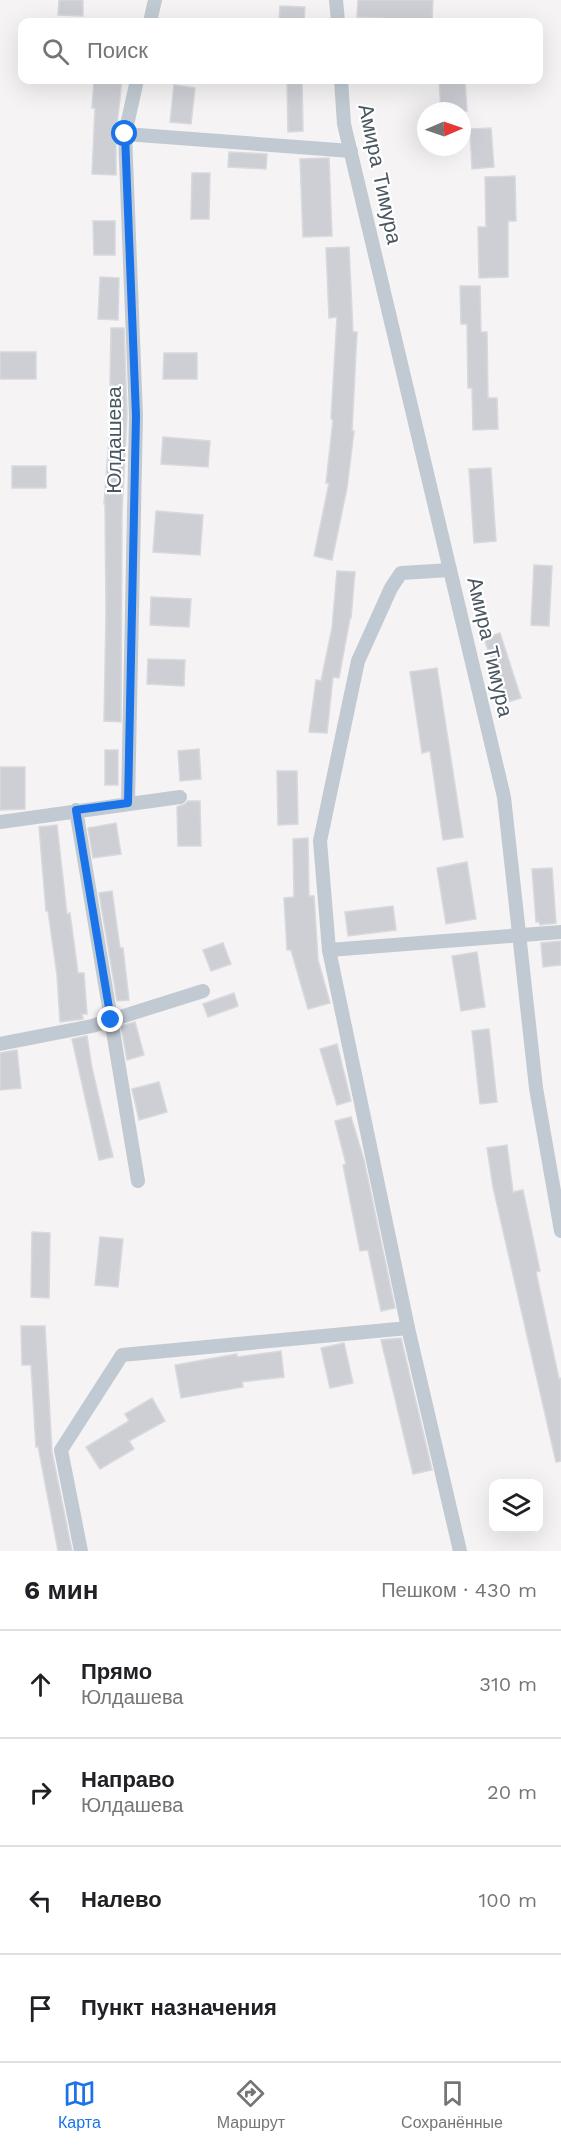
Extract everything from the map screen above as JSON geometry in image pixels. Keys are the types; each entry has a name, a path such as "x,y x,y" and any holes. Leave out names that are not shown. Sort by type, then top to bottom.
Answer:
{"street":[{"path":"151,18 155,0"},
{"path":"336,0 338,18"},
{"name":"Юлдашева","path":"128,803 136,416 125,134 136,84"},
{"name":"Амира Тимура","path":"342,84 344,124 504,797 536,1088 561,1231"},
{"path":"125,134 351,151"},
{"path":"450,570 401,573 391,588 358,661 320,841 329,950 408,1328 460,1551"},
{"path":"0,822 180,797"},
{"path":"76,810 138,1181"},
{"path":"329,950 561,932"},
{"path":"0,1044 92,1026 203,991"},
{"path":"81,1551 61,1450 122,1355 408,1328"}],"building":[{"path":"59,0 83,0 83,16 58,15"},
{"path":"358,0 433,0 432,18 357,17"},
{"path":"280,6 305,7 304,18 279,18"},
{"path":"94,84 122,84 116,134 116,175 92,174 95,108 92,108"},
{"path":"287,84 302,84 303,131 288,132"},
{"path":"439,84 465,84 466,102 440,102"},
{"path":"174,85 195,88 191,124 170,122"},
{"path":"491,128 494,167 472,169 471,129"},
{"path":"229,152 267,154 266,169 228,167"},
{"path":"329,158 332,236 303,237 300,159"},
{"path":"192,173 210,173 209,219 191,219"},
{"path":"515,176 516,221 508,221 508,277 479,278 478,227 486,227 485,177"},
{"path":"93,221 115,221 115,255 94,255"},
{"path":"349,247 353,332 357,332 352,431 354,431 347,488 332,560 314,556 329,483 326,483 333,420 331,419 337,317 329,318 326,248"},
{"path":"100,277 119,278 118,320 98,319"},
{"path":"460,286 480,286 481,332 487,332 488,398 497,398 498,429 473,430 472,388 468,388 467,324 461,324"},
{"path":"111,328 124,328 127,414 122,510 121,722 104,721 106,613 104,504 113,385 110,385"},
{"path":"0,352 36,352 36,379 0,379"},
{"path":"164,353 197,353 197,379 163,379"},
{"path":"163,437 210,441 208,467 161,464"},
{"path":"12,466 46,466 46,488 12,488"},
{"path":"491,468 496,541 474,543 469,469"},
{"path":"156,511 203,515 200,555 153,552"},
{"path":"534,565 552,566 549,626 531,625"},
{"path":"337,571 355,572 351,618 339,678 333,677 327,733 309,732 316,680 321,681 332,628"},
{"path":"151,597 191,599 189,627 150,625"},
{"path":"500,633 521,698 505,703 484,638"},
{"path":"148,659 185,660 184,686 147,684"},
{"path":"437,668 463,837 443,840 430,751 422,753 410,672"},
{"path":"199,749 201,779 180,781 178,751"},
{"path":"105,750 118,750 118,785 105,785"},
{"path":"0,767 25,767 25,809 0,810"},
{"path":"277,771 297,771 298,824 278,825"},
{"path":"188,801 200,801 201,846 178,846 177,807"},
{"path":"116,823 121,854 93,858 88,828"},
{"path":"57,825 67,914 70,913 78,973 84,973 87,1014 82,1014 83,1019 60,1022 57,975 48,911 46,911 39,827"},
{"path":"308,838 309,896 314,896 318,960 330,1003 308,1009 291,950 287,950 284,898 294,897 293,839"},
{"path":"467,862 476,919 446,924 437,868"},
{"path":"552,868 556,923 540,925 536,922 532,869"},
{"path":"112,891 120,948 123,948 129,1000 117,1001 99,893"},
{"path":"393,906 396,930 348,936 345,912"},
{"path":"561,941 561,965 543,967 541,943"},
{"path":"223,943 231,964 211,971 203,950"},
{"path":"477,952 485,1007 461,1011 452,956"},
{"path":"234,993 238,1006 208,1017 203,1004"},
{"path":"135,1022 144,1055 127,1060 121,1026"},
{"path":"489,1029 497,1102 480,1104 472,1031"},
{"path":"87,1036 92,1068 113,1157 99,1160 72,1039"},
{"path":"337,1044 351,1101 337,1105 320,1049"},
{"path":"17,1050 21,1088 0,1090 0,1053"},
{"path":"159,1082 167,1112 139,1120 132,1089"},
{"path":"351,1117 364,1160 395,1308 381,1311 368,1250 360,1251 343,1165 346,1164 335,1121"},
{"path":"507,1145 513,1192 523,1190 540,1271 536,1272 559,1379 561,1378 561,1461 556,1462 493,1187 487,1148"},
{"path":"32,1232 50,1233 49,1298 31,1297"},
{"path":"100,1237 123,1239 118,1287 95,1285"},
{"path":"21,1326 45,1326 52,1452 72,1551 58,1551 38,1446 36,1447 31,1365 22,1365"},
{"path":"401,1338 432,1470 413,1474 381,1340"},
{"path":"344,1343 353,1383 330,1388 321,1348"},
{"path":"281,1351 284,1377 242,1382 243,1387 181,1398 175,1365 237,1354 237,1357"},
{"path":"152,1398 165,1421 129,1441 134,1449 100,1469 86,1447 129,1421 125,1414"}],"route":[{"path":"111,1020 76,810 128,803 136,416 125,134"}]}
